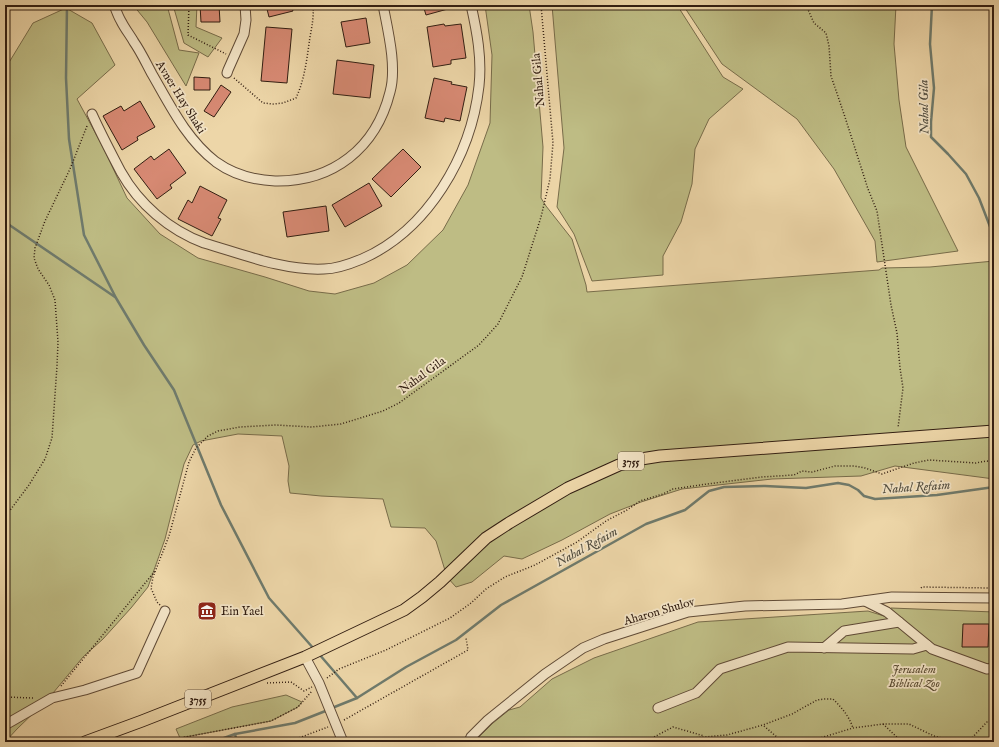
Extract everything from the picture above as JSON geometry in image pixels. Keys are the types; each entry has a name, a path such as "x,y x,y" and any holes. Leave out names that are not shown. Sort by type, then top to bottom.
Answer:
{"main road":[{"name":"3755","path":"85,742 308,656 404,610 440,582 486,538 568,488 619,465 660,456 994,431"}],"street":[{"name":"Avner Hay Shaki","path":"107,5 121,21"},
{"name":"Avner Hay Shaki","path":"114,5 121,21 192,140 223,167 239,175 259,180 284,181 323,173 336,166 356,152 374,131 387,104 392,77 392,60 383,5"},
{"path":"227,73 244,34 246,20 245,5"},
{"path":"92,114 122,173 131,187 154,213 180,233 204,243 286,266 320,270 341,267 369,256 383,248 409,228 442,187 461,152 475,110 479,86 480,65 478,43 471,5"},
{"name":"Aharon Shulov","path":"469,742 471,737 488,720 545,674 584,648 688,612 745,606 842,604 892,597 994,598"},
{"path":"865,601 887,612 932,649 987,668 994,668"},
{"path":"5,725 52,698 85,690 137,673 164,611"},
{"path":"824,648 844,631 899,622"},
{"path":"658,708 696,693 720,669 788,647 913,649 927,645"},
{"path":"308,656 343,742"}],"path":[{"path":"189,5 188,35 233,58"},
{"path":"227,73 263,103 283,103 296,98 308,55 314,13 313,5"},
{"name":"Nahal Gila","path":"164,611 157,602 151,588 153,577 169,536 189,462 196,448 208,436 218,431 240,427 276,425 312,427 341,424 383,411 399,403 479,345 498,324 522,277 541,217 550,179 553,142 541,5"},
{"path":"806,5 814,23 826,33 830,46 831,76 868,189 877,211 891,305 897,333 903,388 897,438"},
{"path":"5,517 29,485 45,459 52,438 58,358 55,300 49,285 38,269 34,258 35,248 45,220 70,169 92,114"},
{"path":"267,683 291,682 304,691 319,683 339,669 386,650 450,618 504,577 535,565 577,542 606,521 640,501 663,494 673,489 762,477 794,475 802,471 812,472 835,466 854,466 882,474 929,460 976,463 986,461 994,462"},
{"path":"61,686 156,570"},
{"path":"288,742 336,724 468,650 466,638"},
{"path":"173,742 180,738 271,721 298,707 319,683"},
{"path":"5,697 52,698"},
{"path":"679,742 693,738 727,735 763,725 792,714 817,700 825,699 833,699 844,710 853,728"},
{"path":"968,742 987,722 994,722"},
{"path":"883,724 902,742"},
{"path":"807,742 853,728 883,724 909,724 934,736 956,742"},
{"path":"763,725 781,742"},
{"path":"640,742 654,737 673,727 706,737"}],"green space":[{"path":"133,5 167,5 179,50 199,53 186,86 147,22"},
{"path":"173,5 197,5 196,27 222,38 208,57 184,43"},
{"path":"485,5 529,5 533,32 543,147 541,198 572,239 587,292 879,270 882,268 930,267 994,261 994,479 895,466 861,476 772,479 682,489 610,514 562,540 522,559 504,556 472,582 456,587 447,577 436,541 425,528 391,527 383,499 290,493 288,481 289,466 282,436 238,434 201,441 193,445 184,464 165,539 148,587 103,639 83,657 48,699 5,742 5,69 33,23 66,8 92,23 115,65 77,99 103,147 127,198 160,234 198,258 309,291 335,294 374,283 407,265 443,230 468,185 490,123 492,55"},
{"path":"552,5 677,5 723,77 743,89 709,119 695,149 692,184 681,222 663,256 663,275 592,281 574,234 557,207 564,148"},
{"path":"683,5 896,5 894,44 899,100 906,147 958,251 877,262 875,241 834,169 797,119 722,64"},
{"name":"Jerusalem Biblical Zoo","path":"891,608 994,612 994,742 474,742 493,723 509,710 520,707 552,679 594,658 698,622 868,611 884,616"},
{"path":"286,695 302,702 298,707 271,721 180,738 176,729 232,707"}],"building":[{"path":"200,5 219,5 220,22 201,22"},
{"path":"266,5 291,5 293,11 269,17"},
{"path":"423,5 455,5 455,7 426,15"},
{"path":"366,18 370,43 346,47 341,22"},
{"path":"444,24 445,26 461,24 466,58 451,60 451,64 433,67 427,27"},
{"path":"266,27 292,29 287,83 261,81"},
{"path":"337,60 374,65 370,98 333,94"},
{"path":"194,77 210,78 210,90 194,90"},
{"path":"434,78 452,82 451,84 467,87 460,121 445,118 444,122 425,118"},
{"path":"221,85 231,92 214,117 204,111"},
{"path":"140,101 155,127 137,137 138,140 122,150 103,116 121,106 124,111"},
{"path":"169,149 186,173 170,185 172,188 157,199 134,169 151,156 154,160"},
{"path":"403,149 421,167 391,197 372,179"},
{"path":"369,183 382,206 345,227 332,205"},
{"path":"200,186 227,200 218,218 221,219 212,236 178,219 188,200 192,203"},
{"path":"326,206 329,231 287,237 283,212"},
{"path":"963,624 989,624 988,647 962,647"}],"waterway":[{"path":"67,5 66,78 69,139 84,235 116,298 144,345 174,390 221,505 269,598 314,649"},
{"name":"Nahal Gila","path":"932,5 930,44 934,88 931,137 966,174 979,198 994,237"},
{"path":"5,222 115,297"},
{"name":"Nahal Refaim","path":"332,708 357,698 406,667 456,640 501,605 646,524 685,510 709,491 724,487 765,486 806,488 838,483 849,485 858,490 864,496 875,499 937,495 994,487"},
{"path":"319,654 357,698"},
{"name":"Nahal Refaim","path":"213,742 235,734 295,723 328,710"},
{"path":"235,734 237,742"}],"place":[{"name":"Ein Yael","path":"207,611"}]}
